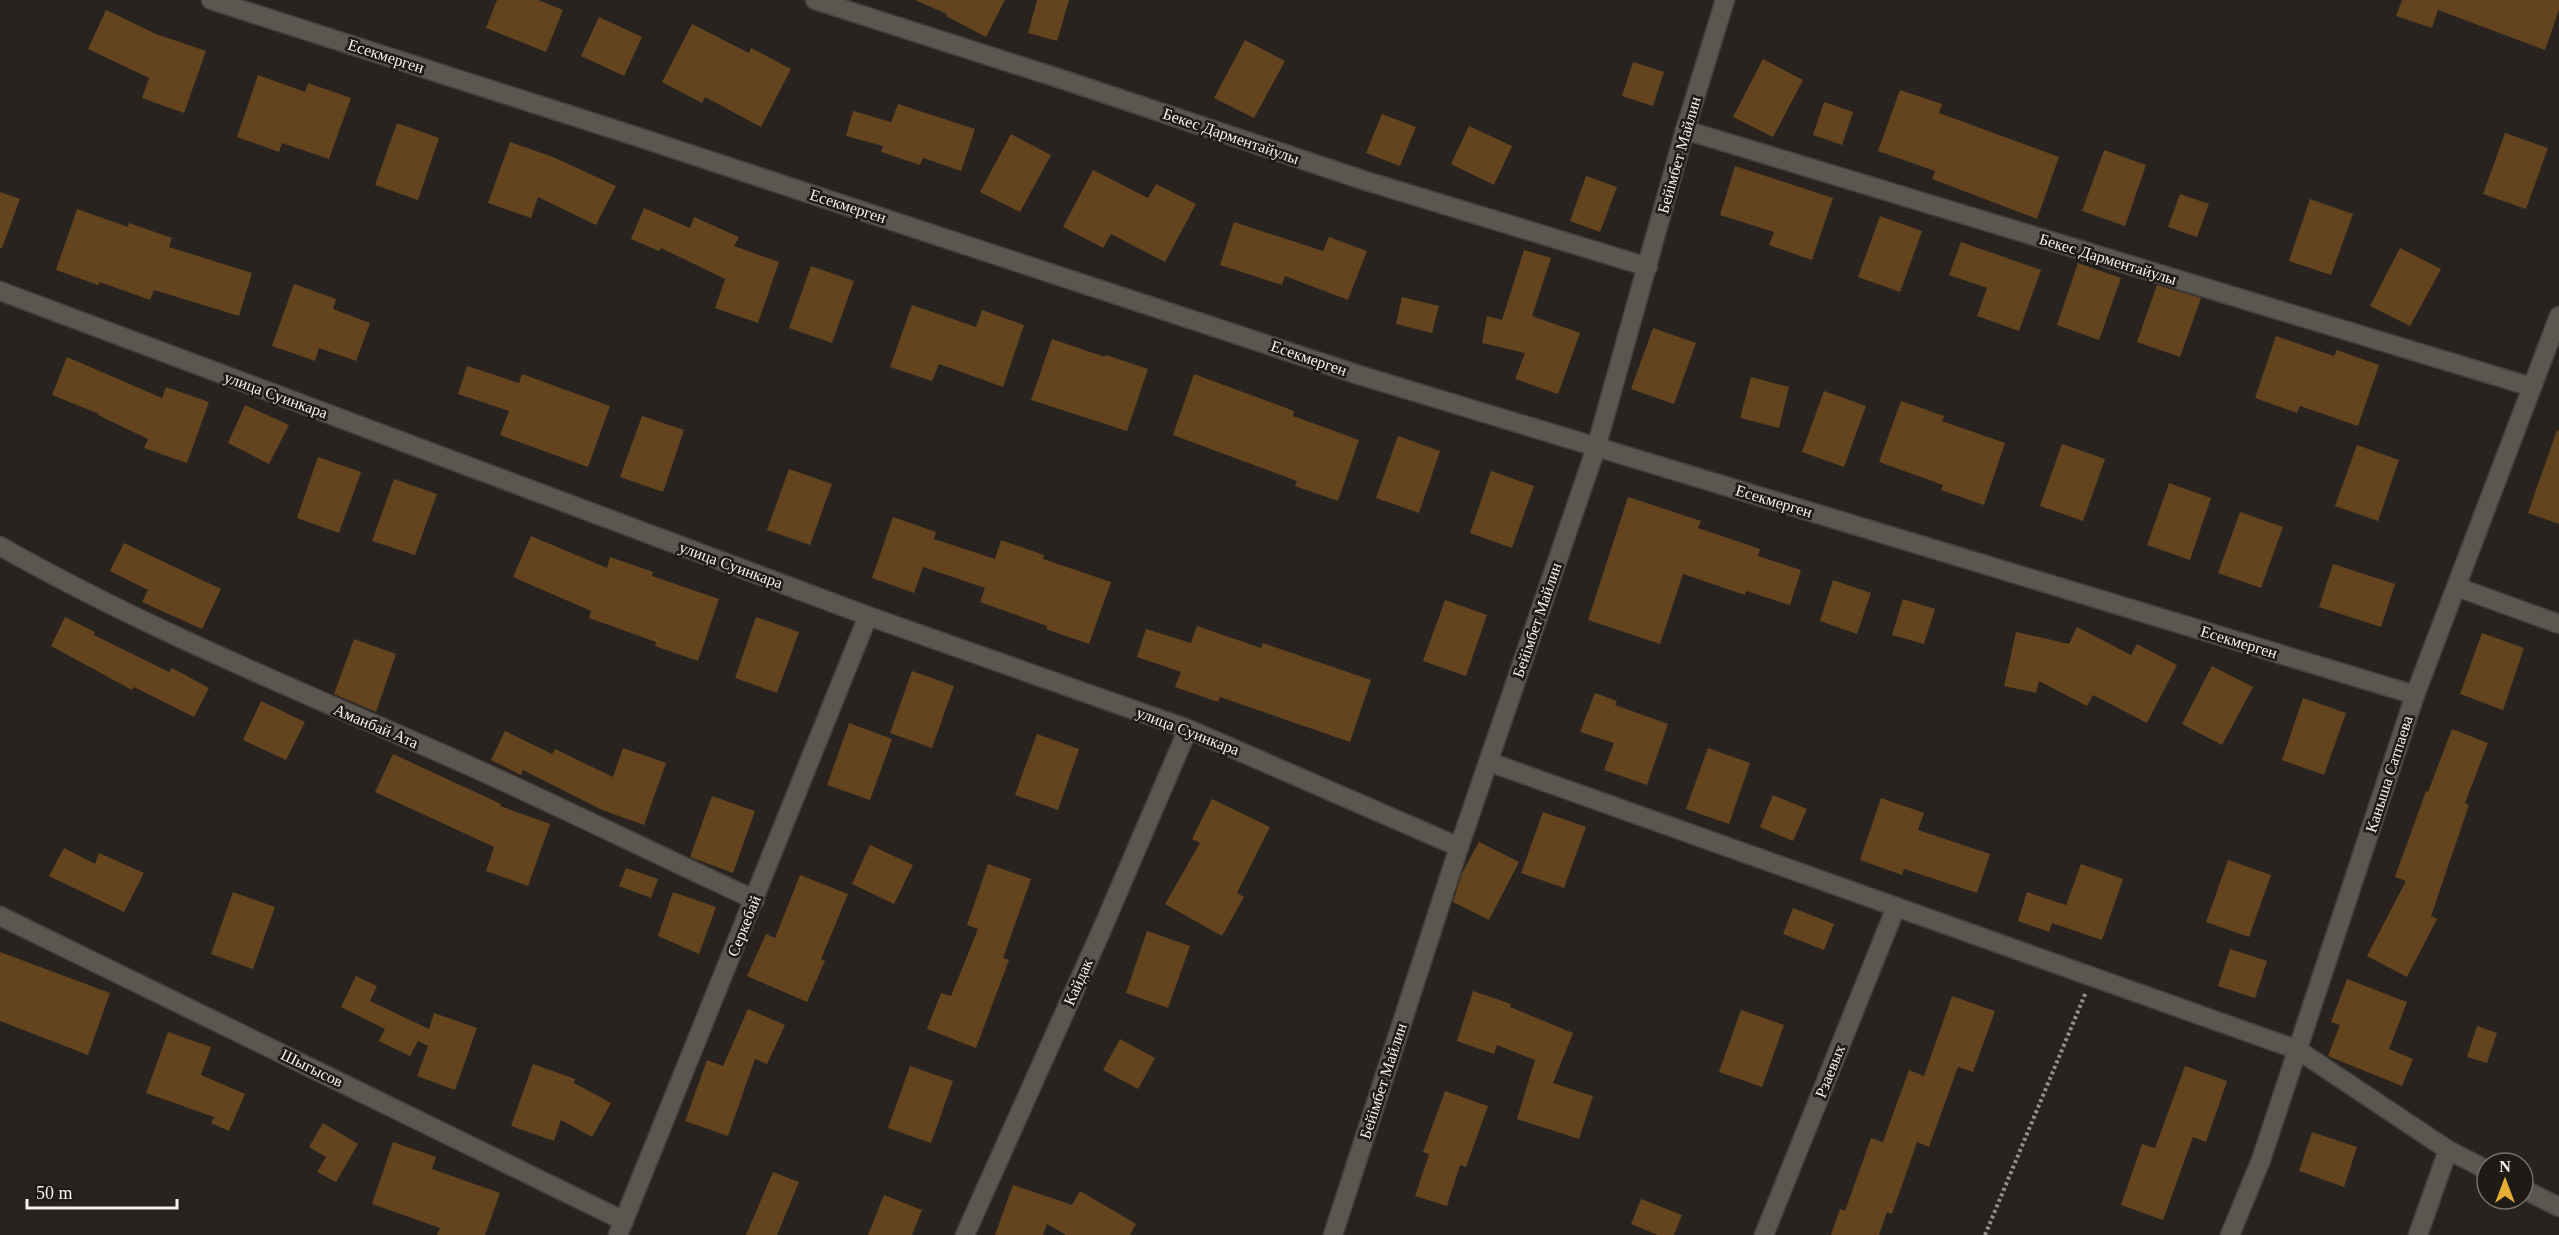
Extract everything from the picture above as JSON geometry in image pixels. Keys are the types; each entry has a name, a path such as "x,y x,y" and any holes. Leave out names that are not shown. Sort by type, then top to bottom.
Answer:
{"street":[{"name":"Eсекмерген","path":"211,0 692,154 1359,375 2415,695"},
{"name":"Бекес Дарментайулы","path":"815,0 1363,180 1648,267"},
{"name":"Бейімбет Майлин","path":"1332,1235 1459,847 1596,448 1685,130 1725,0"},
{"name":"Бекес Дарментайулы","path":"1685,130 2532,387"},
{"name":"улица Суинкара","path":"0,291 868,616 1188,729 1459,847"},
{"name":"Каныша Сатпаева","path":"2230,1235 2261,1160 2415,695 2559,316"},
{"name":"Аманбай Ата","path":"0,546 83,592 302,694 482,772 755,900"},
{"path":"2457,587 2559,624"},
{"name":"Серкебай","path":"621,1228 868,616"},
{"name":"Кайдак","path":"965,1235 1103,927 1188,729"},
{"path":"1489,762 2298,1050 2448,1150 2475,1164"},
{"name":"Рзаевых","path":"1764,1235 1896,907"},
{"name":"Шыгысов","path":"0,916 621,1228"},
{"path":"2418,1235 2448,1150"},
{"path":"2535,1195 2559,1207"}],"path":[{"path":"1985,1235 2092,977"}],"building":[{"path":"497,0 538,0 563,10 546,52 486,28"},
{"path":"915,0 1005,0 986,37 946,16 947,14"},
{"path":"1037,0 1069,0 1057,41 1028,33"},
{"path":"2402,0 2559,0 2559,10 2545,50 2438,10 2432,28 2396,16"},
{"path":"106,10 156,34 206,51 184,113 142,98 149,78 88,49"},
{"path":"599,17 642,37 624,76 581,56"},
{"path":"692,24 749,53 751,48 791,69 761,127 705,97 702,103 662,82"},
{"path":"1245,40 1285,61 1254,118 1214,98"},
{"path":"1763,59 1803,80 1773,137 1733,117"},
{"path":"1633,62 1664,72 1653,106 1622,96"},
{"path":"258,75 305,92 308,83 351,98 329,159 282,143 279,152 237,137"},
{"path":"1900,90 1942,104 1939,113 2059,157 2037,219 1932,179 1935,171 1878,151"},
{"path":"1824,102 1853,112 1842,145 1813,135"},
{"path":"898,104 975,129 961,171 923,158 920,165 881,152 883,146 846,136 853,111 891,122"},
{"path":"1382,114 1416,127 1400,166 1366,153"},
{"path":"397,123 439,138 418,200 375,185"},
{"path":"1469,126 1512,146 1494,185 1451,164"},
{"path":"2505,133 2548,148 2526,209 2483,194"},
{"path":"1011,134 1051,155 1020,212 980,192"},
{"path":"510,142 553,157 616,186 596,225 538,197 531,218 488,203"},
{"path":"2104,150 2146,165 2125,226 2082,211"},
{"path":"1735,166 1833,198 1812,260 1769,245 1774,232 1720,215"},
{"path":"1093,170 1148,198 1156,184 1196,204 1165,262 1111,234 1103,248 1063,227"},
{"path":"1586,176 1617,187 1600,232 1570,221"},
{"path":"0,192 20,199 2,248 0,248"},
{"path":"2180,194 2209,204 2197,237 2168,227"},
{"path":"2310,199 2353,214 2331,275 2289,261"},
{"path":"644,208 690,228 694,217 739,237 734,246 779,262 758,323 715,308 725,279 661,248 659,251 631,239"},
{"path":"77,209 128,227 129,223 172,238 169,247 252,273 239,316 154,290 150,300 100,282 98,285 56,270"},
{"path":"1880,216 1922,231 1900,292 1858,277"},
{"path":"1234,222 1323,251 1329,237 1367,251 1348,300 1285,276 1282,285 1220,265"},
{"path":"1961,242 2041,270 2019,331 1977,316 1987,288 1949,275"},
{"path":"2400,248 2441,269 2410,326 2370,306"},
{"path":"1524,250 1551,258 1532,316 1580,333 1558,394 1515,379 1525,353 1482,343 1487,316 1502,320"},
{"path":"2078,263 2121,278 2099,340 2057,325"},
{"path":"811,266 854,281 832,343 789,328"},
{"path":"294,284 336,299 333,309 370,323 356,361 319,348 315,361 272,346"},
{"path":"2157,285 2201,298 2180,357 2137,342"},
{"path":"1402,297 1439,306 1432,333 1396,324"},
{"path":"912,305 976,327 982,310 1024,325 1003,387 939,364 932,381 890,367"},
{"path":"1653,328 1696,343 1674,404 1631,389"},
{"path":"2276,336 2334,356 2337,350 2379,365 2358,426 2300,406 2297,413 2255,398"},
{"path":"1052,339 1148,369 1127,431 1031,400"},
{"path":"67,357 162,398 166,387 209,402 187,463 144,448 148,439 99,414 52,395"},
{"path":"467,366 519,383 522,374 610,406 588,467 500,435 509,411 458,394"},
{"path":"1194,374 1294,411 1293,416 1359,440 1338,501 1295,486 1297,481 1173,435"},
{"path":"1751,377 1789,387 1779,428 1740,418"},
{"path":"1824,391 1866,406 1844,467 1802,452"},
{"path":"1901,401 1944,416 1942,421 2005,443 1984,505 1941,490 1943,485 1879,462"},
{"path":"245,405 289,425 269,464 228,443"},
{"path":"642,416 684,430 663,492 620,477"},
{"path":"2557,430 2559,431 2559,524 2528,513"},
{"path":"1398,436 1440,451 1419,513 1376,498"},
{"path":"2062,444 2105,459 2083,521 2040,506"},
{"path":"2357,445 2399,460 2378,521 2335,506"},
{"path":"318,457 361,472 339,533 297,518"},
{"path":"789,469 832,484 810,545 767,530"},
{"path":"1491,471 1534,486 1512,548 1470,533"},
{"path":"394,479 437,494 415,555 372,541"},
{"path":"2169,483 2211,498 2190,560 2147,545"},
{"path":"1628,497 1701,521 1698,528 1760,549 1758,556 1801,570 1790,605 1746,591 1745,595 1683,574 1660,644 1588,620"},
{"path":"2240,512 2283,527 2261,588 2218,573"},
{"path":"893,517 936,532 934,539 995,559 1001,540 1044,555 1043,559 1111,582 1089,644 980,602 985,588 923,567 914,593 872,578"},
{"path":"531,536 607,568 610,557 653,572 652,576 719,599 698,661 655,646 656,642 589,618 591,611 513,577"},
{"path":"124,543 221,589 202,629 142,602 148,590 110,571"},
{"path":"2333,564 2395,584 2381,627 2319,607"},
{"path":"1833,580 1871,593 1857,634 1820,621"},
{"path":"1903,599 1935,609 1924,644 1892,635"},
{"path":"1445,600 1487,615 1466,676 1423,661"},
{"path":"65,617 95,632 94,635 169,672 172,668 209,688 194,717 134,687 132,690 51,646"},
{"path":"756,617 799,632 777,693 735,678"},
{"path":"1197,626 1261,648 1263,643 1371,680 1350,742 1220,697 1218,702 1175,687 1181,672 1137,657 1146,629 1191,643"},
{"path":"2077,627 2131,655 2137,644 2177,665 2147,723 2093,695 2087,706 2039,681 2036,693 2004,686 2016,632 2069,644"},
{"path":"2482,633 2524,648 2503,710 2460,694"},
{"path":"354,639 396,654 376,712 334,694"},
{"path":"2212,666 2253,687 2222,745 2182,724"},
{"path":"912,671 954,686 932,748 890,733"},
{"path":"1595,693 1617,701 1615,705 1668,724 1647,785 1604,770 1614,743 1580,732"},
{"path":"2303,698 2346,713 2324,775 2282,760"},
{"path":"261,701 305,722 286,760 243,740"},
{"path":"849,723 892,739 870,800 827,785"},
{"path":"2452,729 2488,743 2465,803 2469,805 2431,916 2437,919 2407,977 2367,956 2406,881 2395,877 2426,791 2428,792"},
{"path":"505,731 552,754 555,749 613,777 623,748 666,763 644,825 602,810 523,770 521,775 491,760"},
{"path":"1037,734 1079,749 1058,810 1015,795"},
{"path":"1708,748 1750,763 1729,824 1686,809"},
{"path":"393,754 501,804 500,806 550,824 528,886 486,871 494,847 375,792"},
{"path":"1773,795 1807,809 1793,841 1760,827"},
{"path":"712,796 755,811 733,873 690,857"},
{"path":"1881,798 1924,813 1918,830 1990,854 1977,893 1904,869 1902,875 1860,860"},
{"path":"1212,799 1270,827 1237,893 1244,897 1222,936 1165,904 1200,843 1192,839"},
{"path":"1543,812 1586,827 1564,888 1521,873"},
{"path":"1479,842 1519,862 1489,920 1453,902 1462,873"},
{"path":"870,845 913,865 894,904 852,884"},
{"path":"64,848 95,864 99,853 144,873 124,912 49,876"},
{"path":"2228,860 2271,875 2249,937 2206,922"},
{"path":"988,864 1031,879 1003,958 1009,960 976,1048 927,1029 941,993 951,996 978,929 967,925"},
{"path":"2081,864 2123,879 2102,940 2052,923 2049,932 2018,921 2027,892 2066,905"},
{"path":"626,868 658,879 651,898 619,886"},
{"path":"800,875 848,894 821,959 825,961 807,1002 747,976 766,934 775,938"},
{"path":"233,892 275,907 253,969 211,954"},
{"path":"673,892 716,907 699,954 658,936"},
{"path":"1793,908 1834,924 1824,950 1783,934"},
{"path":"1147,931 1190,946 1168,1008 1126,993"},
{"path":"2230,949 2267,961 2255,998 2218,986"},
{"path":"0,952 110,993 88,1055 0,1021"},
{"path":"356,976 377,986 370,1001 429,1029 434,1013 477,1028 455,1090 417,1076 428,1046 418,1041 410,1056 379,1041 385,1029 341,1007"},
{"path":"2347,979 2407,1002 2389,1049 2413,1059 2402,1086 2328,1056 2340,1025 2331,1022"},
{"path":"1473,991 1511,1004 1510,1007 1573,1033 1553,1083 1593,1096 1579,1139 1517,1119 1535,1060 1497,1045 1494,1054 1457,1041"},
{"path":"1952,996 1995,1011 1973,1072 1958,1067 1929,1147 1917,1142 1892,1214 1887,1212 1879,1235 1831,1235 1840,1209 1845,1211 1871,1138 1883,1142 1909,1070 1924,1076"},
{"path":"748,1009 785,1025 767,1064 755,1059 728,1136 685,1121 707,1060 723,1066"},
{"path":"1741,1010 1784,1025 1762,1087 1719,1072"},
{"path":"2477,1026 2497,1033 2487,1063 2467,1057"},
{"path":"168,1032 211,1047 201,1075 245,1094 229,1131 211,1123 214,1117 146,1093"},
{"path":"1120,1039 1155,1058 1138,1089 1103,1070"},
{"path":"533,1064 575,1079 574,1083 611,1103 592,1137 561,1120 554,1141 511,1126"},
{"path":"910,1066 953,1081 931,1143 888,1128"},
{"path":"2185,1066 2227,1081 2206,1142 2193,1137 2163,1220 2121,1205 2142,1144 2155,1148"},
{"path":"1445,1091 1488,1106 1466,1167 1460,1165 1447,1206 1415,1196 1429,1154 1423,1152"},
{"path":"323,1123 358,1144 336,1182 317,1172 326,1157 309,1147"},
{"path":"2312,1132 2357,1147 2344,1187 2299,1171"},
{"path":"393,1142 436,1157 432,1169 500,1193 485,1235 437,1235 440,1228 372,1204"},
{"path":"773,1172 799,1182 777,1235 746,1235"},
{"path":"1013,1185 1072,1205 1080,1191 1136,1224 1130,1235 1066,1235 1047,1224 1043,1235 995,1235"},
{"path":"884,1195 922,1210 912,1235 868,1235"},
{"path":"1641,1199 1682,1215 1674,1235 1658,1235 1631,1224"}]}
